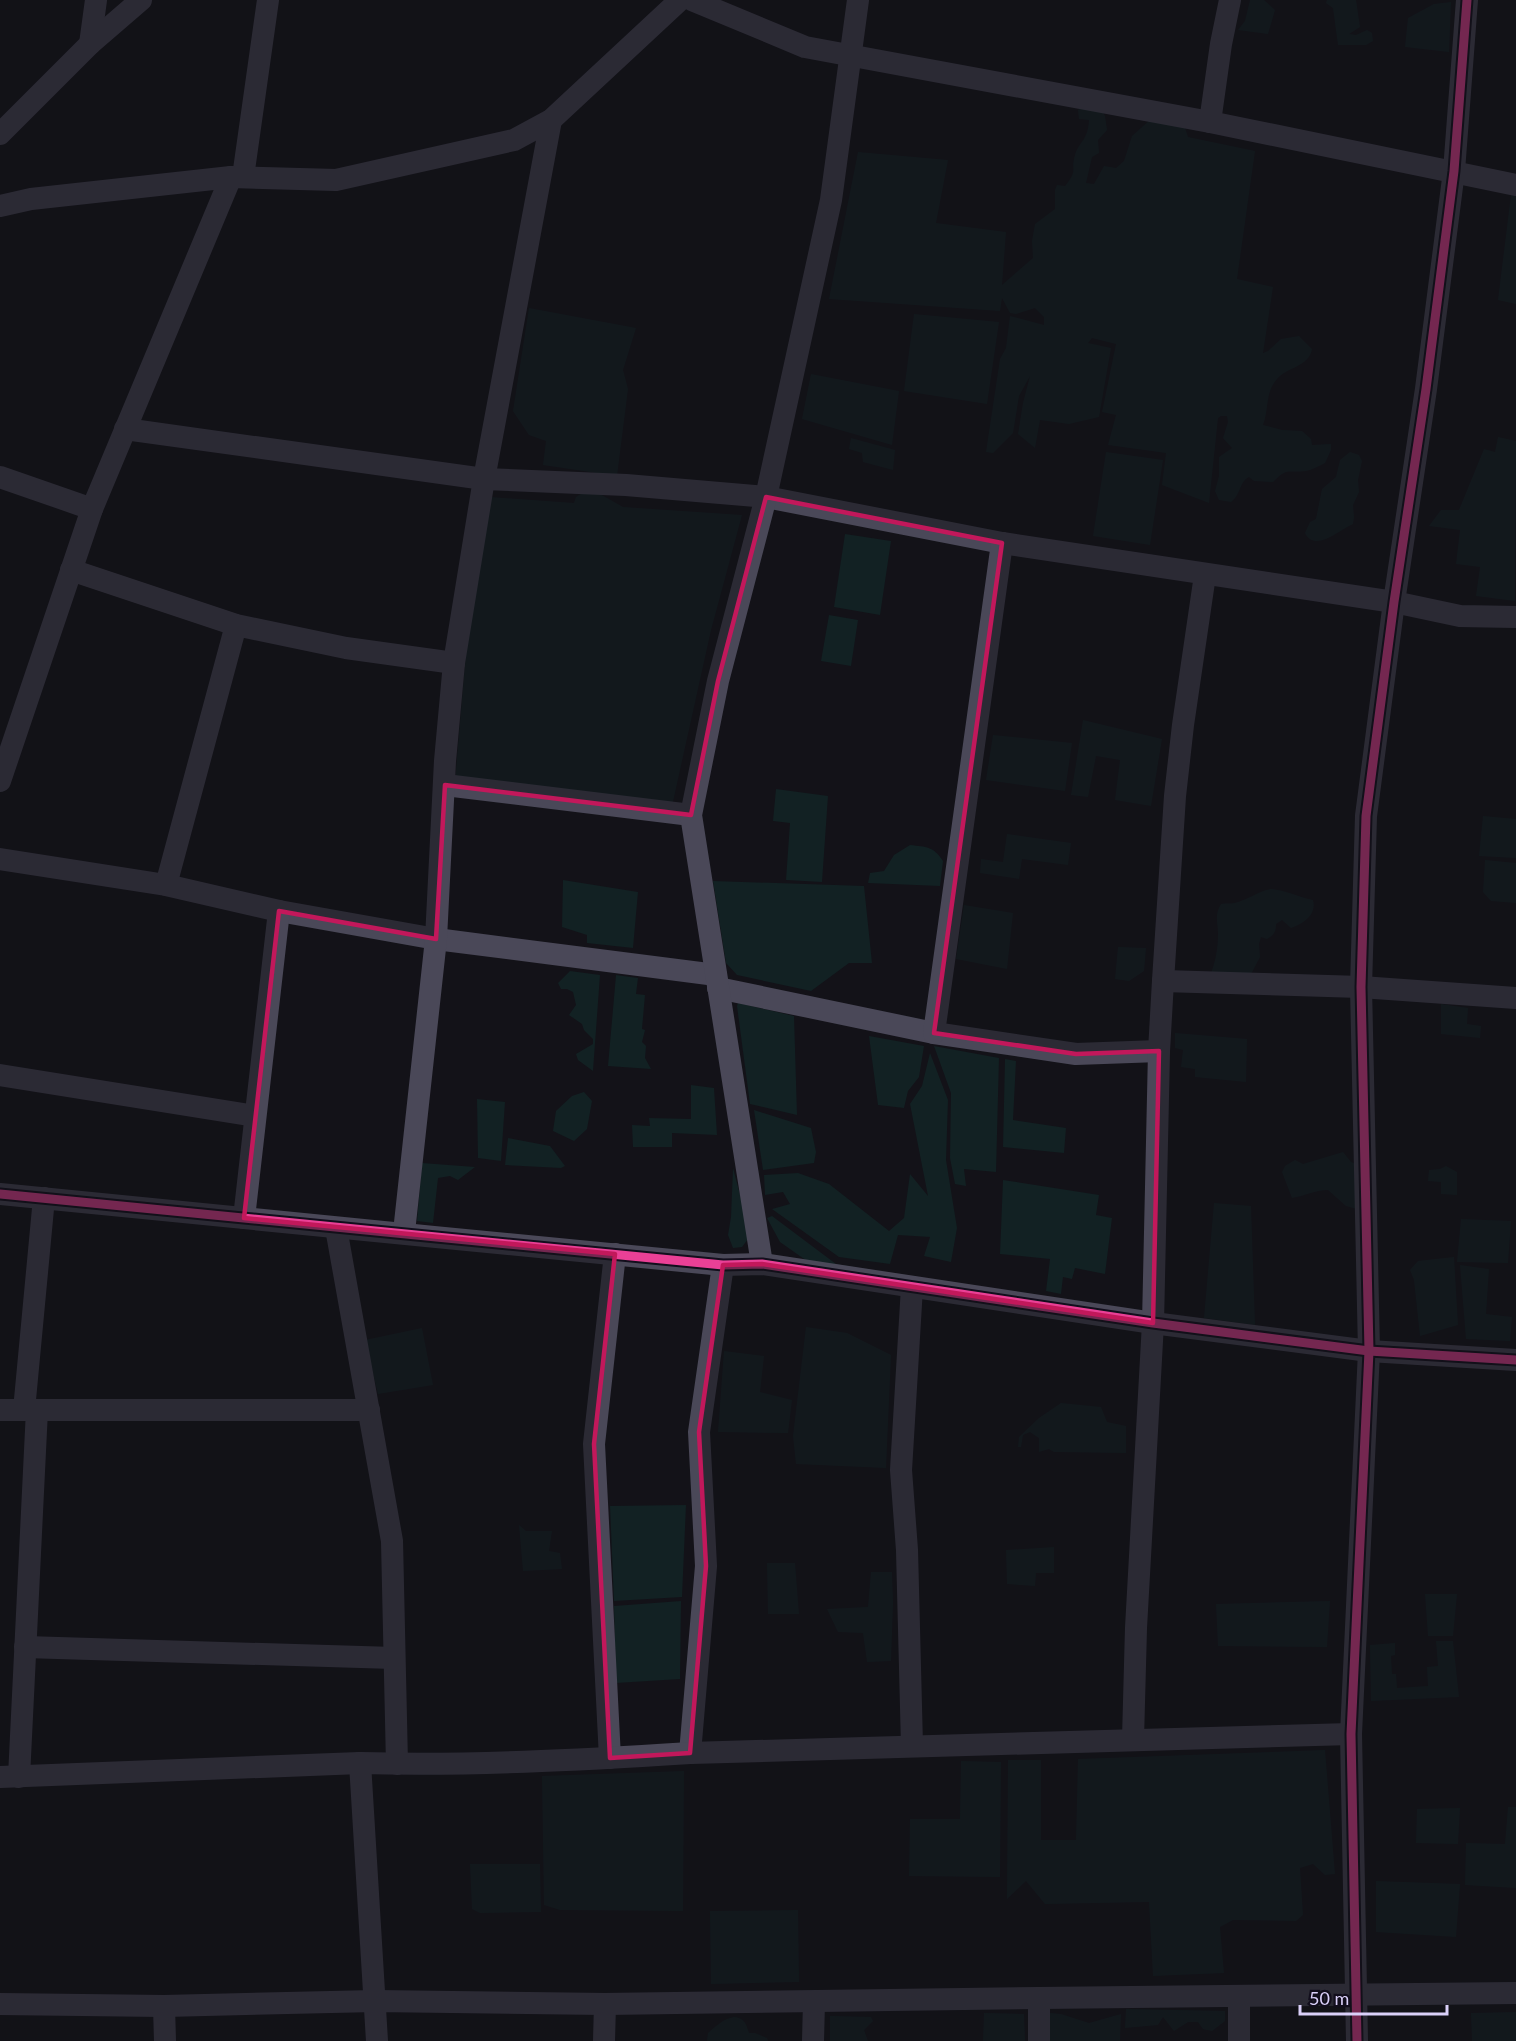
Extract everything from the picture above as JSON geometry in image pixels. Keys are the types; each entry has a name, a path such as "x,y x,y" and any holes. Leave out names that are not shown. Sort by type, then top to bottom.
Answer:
{"street":[{"path":"90,44 96,0"},
{"path":"0,134 90,44 141,0"},
{"path":"0,781 92,509 237,177 268,0"},
{"path":"0,206 31,199 237,177 336,180 514,140 551,120 680,0"},
{"path":"692,0 805,47 1210,122 1516,185"},
{"path":"762,1264 691,815 718,681 765,497 831,200 858,0"},
{"path":"1210,122 1230,0"},
{"path":"1357,2041 1351,1734 1369,1351 1361,987 1366,816 1454,171 1467,0"},
{"path":"404,1232 436,939 445,761 454,663 484,478 551,120"},
{"path":"125,429 484,478 626,485 765,497 1002,543 1394,602 1460,616 1516,617"},
{"path":"0,477 92,509"},
{"path":"934,1033 1002,543"},
{"path":"71,570 236,625 346,648 454,663"},
{"path":"1133,1739 1136,1628 1153,1323 1159,1051 1163,981 1176,784 1205,575"},
{"path":"166,885 236,625"},
{"path":"445,785 691,815"},
{"path":"0,859 166,885 279,911 436,939 717,981 934,1033 1076,1054 1159,1051"},
{"path":"244,1218 279,911"},
{"path":"1163,981 1361,987 1516,998"},
{"path":"0,1076 255,1116"},
{"path":"0,1194 723,1265 762,1264 1153,1323 1369,1351 1516,1360"},
{"path":"44,1198 31,1410 25,1647 10,1777 360,1763 610,1758 690,1753 1351,1734"},
{"path":"336,1228 392,1541 397,1764"},
{"path":"610,1758 594,1444 615,1254"},
{"path":"690,1753 706,1566 699,1432 723,1265"},
{"path":"912,1287 901,1470 907,1550 912,1746"},
{"path":"0,1410 369,1410"},
{"path":"25,1647 394,1658"},
{"path":"360,1763 376,2041"},
{"path":"0,2004 164,2006 375,2001 605,2004 1516,1993"},
{"path":"1239,1996 1239,2041"},
{"path":"1039,1998 1039,2041"},
{"path":"813,2041 814,2002"},
{"path":"604,2041 605,2004"},
{"path":"164,2006 165,2041"}],"highlighted area":[{"path":"766,497 1002,543 934,1033 1076,1054 1159,1051 1153,1323 762,1264 723,1265 699,1432 706,1566 690,1753 610,1758 594,1444 615,1254 244,1218 279,911 436,939 445,785 691,815 718,681"}],"shaded area":[{"path":"1250,0 1264,0 1275,10 1268,34 1238,30 1245,21"},
{"path":"1327,0 1356,0 1360,27 1349,34 1356,35 1367,30 1372,33 1373,41 1366,45 1338,45 1333,8 1326,3"},
{"path":"1451,2 1449,52 1405,47 1408,18 1434,4"},
{"path":"1083,106 1102,110 1107,130 1098,140 1099,153 1092,157 1086,183 1094,184 1104,166 1116,168 1124,161 1132,136 1150,120 1184,125 1188,137 1255,151 1237,279 1273,287 1263,353 1281,339 1299,336 1312,349 1307,360 1281,375 1273,384 1263,425 1282,430 1302,431 1311,439 1312,445 1331,444 1331,450 1325,463 1308,470 1285,472 1273,482 1254,481 1249,477 1243,482 1237,496 1231,502 1219,500 1215,491 1219,476 1219,457 1232,448 1223,438 1228,422 1227,416 1221,416 1218,418 1209,503 1162,485 1166,453 1108,445 1116,415 1102,412 1116,344 1092,338 1088,343 1111,348 1099,417 1069,424 1040,420 1035,448 1018,434 1030,376 1019,396 1013,433 993,453 986,452 1000,359 1006,348 1010,316 1044,325 1044,317 1035,308 1016,314 1010,313 1002,298 1000,311 829,299 858,152 948,160 936,223 1006,232 1002,285 1033,258 1032,241 1035,224 1055,209 1057,185 1065,186 1072,176 1075,155 1088,127 1089,120 1079,119 1078,110"},
{"path":"1511,195 1516,196 1516,304 1498,300"},
{"path":"529,308 636,328 623,370 628,389 617,476 543,465 546,441 529,435 513,411"},
{"path":"914,314 999,322 987,404 904,391"},
{"path":"811,374 899,391 892,445 802,419"},
{"path":"1498,437 1516,441 1515,601 1476,596 1480,567 1456,564 1460,530 1429,526 1441,510 1459,510 1484,449 1495,452"},
{"path":"851,438 895,450 893,470 863,462 862,453 849,449"},
{"path":"1106,452 1163,460 1150,545 1093,536"},
{"path":"1350,452 1359,455 1362,461 1358,480 1359,492 1353,505 1353,524 1321,541 1309,539 1305,533 1310,522 1316,519 1322,489 1336,477 1340,460"},
{"path":"581,494 600,494 623,507 742,515 711,630 672,806 455,782 466,653 490,497 574,503 576,497"},
{"path":"845,534 891,541 880,615 834,607"},
{"path":"829,615 858,620 851,666 821,661"},
{"path":"1083,720 1162,739 1151,806 1115,800 1120,760 1096,756 1088,797 1071,795"},
{"path":"993,735 1072,743 1065,791 986,780"},
{"path":"776,789 828,796 822,882 786,880 790,823 773,821"},
{"path":"1483,816 1516,819 1516,858 1479,856"},
{"path":"1007,834 1071,843 1068,865 1022,859 1019,879 980,873 981,859 1003,862"},
{"path":"910,845 929,848 936,852 943,861 940,886 868,883 870,873 884,871 894,855"},
{"path":"1485,860 1516,863 1516,903 1491,901 1483,892"},
{"path":"563,880 638,892 633,948 587,943 587,935 562,927"},
{"path":"713,881 864,886 872,963 849,963 811,991 737,975 726,963"},
{"path":"1271,889 1313,900 1311,914 1300,924 1291,928 1282,920 1276,924 1271,936 1267,939 1261,937 1260,957 1250,976 1211,973 1217,949 1217,915 1221,904 1235,903"},
{"path":"964,905 1013,913 1007,969 956,959"},
{"path":"1118,947 1146,948 1144,971 1129,981 1115,979"},
{"path":"570,971 600,975 593,1071 578,1060 576,1054 593,1044 593,1039 584,1030 582,1024 569,1015 576,1005 573,992 561,989 558,983"},
{"path":"616,975 638,978 636,994 645,995 642,1029 645,1030 642,1042 646,1046 645,1058 651,1069 608,1066"},
{"path":"738,1003 794,1016 797,1115 750,1104"},
{"path":"1441,1004 1468,1008 1467,1024 1481,1026 1480,1038 1441,1034"},
{"path":"1175,1033 1247,1039 1246,1082 1195,1077 1195,1069 1181,1067 1183,1050 1175,1048"},
{"path":"869,1036 924,1046 919,1077 908,1091 904,1108 878,1105"},
{"path":"934,1046 999,1058 996,1172 964,1169 966,1186 955,1184 950,1158 951,1093"},
{"path":"930,1053 948,1100 946,1160 957,1228 951,1262 924,1256 930,1237 898,1235 890,1264 839,1257 772,1209 790,1204 783,1192 765,1195 764,1175 798,1173 829,1184 889,1231 904,1218 910,1174 928,1196 910,1104 922,1086"},
{"path":"1005,1059 1016,1061 1013,1120 1066,1128 1064,1153 1003,1147"},
{"path":"691,1085 714,1088 717,1135 672,1133 672,1147 633,1147 632,1125 650,1126 649,1118 691,1119"},
{"path":"584,1092 592,1101 587,1129 574,1141 553,1131 556,1111 572,1096"},
{"path":"477,1099 505,1102 501,1161 478,1158"},
{"path":"754,1110 811,1128 816,1152 814,1163 763,1170"},
{"path":"508,1138 550,1146 565,1166 561,1168 505,1165"},
{"path":"1343,1152 1351,1162 1356,1164 1357,1209 1346,1206 1328,1190 1292,1198 1282,1172 1285,1166 1295,1160 1303,1164"},
{"path":"422,1163 475,1167 458,1180 450,1176 438,1178 433,1223 417,1221"},
{"path":"1446,1166 1457,1172 1457,1195 1441,1194 1441,1182 1428,1181 1429,1170"},
{"path":"733,1168 747,1221 748,1239 742,1247 733,1248 728,1235"},
{"path":"1003,1180 1099,1195 1096,1215 1112,1218 1105,1274 1075,1268 1072,1279 1063,1277 1061,1294 1046,1291 1050,1259 1000,1254"},
{"path":"1214,1203 1251,1206 1255,1325 1204,1318"},
{"path":"772,1216 836,1264 860,1268 807,1261 780,1242 767,1218"},
{"path":"1461,1219 1511,1221 1508,1263 1457,1262"},
{"path":"1454,1257 1458,1325 1420,1336 1414,1280 1410,1270 1418,1261"},
{"path":"1460,1265 1489,1269 1486,1314 1512,1317 1510,1341 1466,1339"},
{"path":"806,1327 847,1333 891,1355 886,1468 796,1464 793,1436"},
{"path":"422,1328 433,1385 378,1394 365,1340"},
{"path":"724,1351 764,1356 760,1392 792,1400 788,1433 718,1432"},
{"path":"1061,1403 1101,1407 1107,1422 1126,1426 1126,1453 1054,1452 1049,1449 1039,1452 1039,1438 1030,1432 1023,1435 1021,1447 1018,1447 1019,1437 1039,1418"},
{"path":"686,1505 682,1597 614,1601 610,1506"},
{"path":"519,1525 526,1531 552,1531 549,1551 560,1553 562,1569 523,1571"},
{"path":"1054,1547 1054,1573 1036,1573 1035,1586 1007,1584 1006,1550"},
{"path":"767,1563 795,1563 799,1614 768,1614"},
{"path":"871,1572 892,1572 891,1661 867,1662 863,1633 838,1632 827,1609 868,1607"},
{"path":"1425,1594 1457,1594 1453,1636 1428,1636"},
{"path":"681,1601 680,1679 616,1683 614,1606"},
{"path":"1330,1601 1327,1647 1218,1646 1216,1604"},
{"path":"1436,1641 1453,1641 1459,1697 1371,1701 1370,1645 1395,1643 1395,1655 1391,1656 1392,1674 1396,1674 1397,1688 1428,1686 1427,1667 1438,1666"},
{"path":"1325,1750 1335,1874 1325,1875 1313,1864 1300,1868 1303,1915 1296,1921 1233,1920 1220,1927 1224,1973 1153,1976 1149,1902 1045,1904 1026,1881 1007,1899 1008,1760 1041,1760 1041,1840 1076,1840 1078,1759"},
{"path":"961,1761 1001,1762 1000,1877 909,1876 910,1819 960,1819"},
{"path":"684,1771 683,1911 560,1910 544,1905 542,1776"},
{"path":"1508,1807 1516,1807 1516,1888 1465,1885 1466,1843 1505,1844"},
{"path":"1460,1808 1458,1844 1416,1843 1417,1809"},
{"path":"470,1864 540,1864 541,1912 480,1913 472,1909"},
{"path":"1376,1881 1460,1884 1456,1937 1376,1932"},
{"path":"798,1910 799,1982 711,1984 710,1911"},
{"path":"1126,2009 1225,2011 1225,2021 1212,2031 1203,2029 1198,2022 1188,2022 1174,2031 1163,2017 1158,2025 1125,2028"},
{"path":"1516,2012 1516,2041 1472,2041 1471,2013"},
{"path":"984,2013 1024,2014 1025,2041 983,2041"},
{"path":"1050,2013 1089,2023 1121,2014 1120,2041 1050,2041"},
{"path":"830,2016 871,2017 873,2021 864,2030 868,2041 830,2041"},
{"path":"734,2017 743,2020 749,2033 767,2038 768,2041 707,2041 708,2033 717,2025"}],"cycle path":[{"path":"1357,2041 1351,1734 1369,1351 1361,987 1366,816 1454,171 1467,0"},
{"path":"0,1194 723,1265 762,1264 1153,1323 1369,1351 1516,1360"}]}
